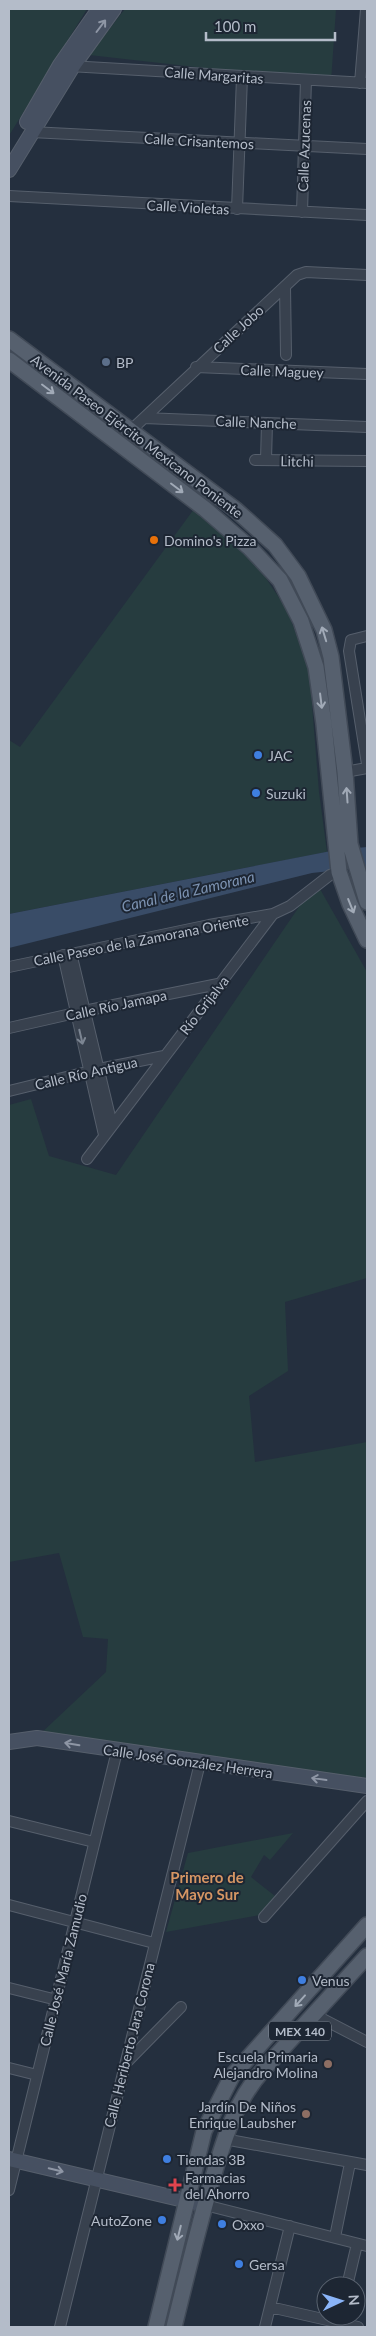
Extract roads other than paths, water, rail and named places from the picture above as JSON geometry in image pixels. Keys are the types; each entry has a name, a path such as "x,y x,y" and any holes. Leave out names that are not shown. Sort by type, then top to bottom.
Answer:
{"main road":[{"name":"Avenida Paseo Ejército Mexicano Poniente","path":"9,339 129,432 221,498 261,531 298,576 324,630 331,657 345,772 350,844 367,902"},
{"name":"Avenida Paseo Ejército Mexicano Poniente","path":"9,360 205,509 250,548 280,580 306,635 316,667 324,724 339,871 350,904 367,940"},
{"name":"MEX 140","path":"156,2327 204,2131 232,2076 367,1925"},
{"name":"MEX 140","path":"174,2327 205,2205 224,2139 236,2108 250,2085 367,1956"}],"street":[{"path":"9,170 99,9"},
{"path":"9,153 67,66 114,9"},
{"path":"363,83 366,9"},
{"name":"Calle Margaritas","path":"67,66 363,83"},
{"path":"237,209 242,77"},
{"name":"Calle Azucenas","path":"302,212 306,80"},
{"name":"Calle Crisantemos","path":"31,132 367,149"},
{"name":"Calle Violetas","path":"9,196 367,215"},
{"name":"Calle Jobo","path":"129,432 297,275 306,272 367,275"},
{"path":"285,286 286,355"},
{"name":"Calle Maguey","path":"196,368 367,374"},
{"name":"Calle Nanche","path":"144,418 367,427"},
{"name":"Litchi","path":"266,423 266,460 367,461"},
{"path":"255,460 266,460"},
{"path":"367,636 351,640 349,651 367,764"},
{"path":"345,772 367,768"},
{"name":"Río Grijalva","path":"87,1159 273,914 290,906 330,875 339,871"},
{"name":"Calle Paseo de la Zamorana Oriente","path":"9,968 67,954 273,914"},
{"path":"67,954 94,1070 112,1125"},
{"name":"Calle Río Jamapa","path":"9,1028 223,982"},
{"name":"Calle Río Antigua","path":"9,1091 94,1070 164,1056"},
{"path":"94,1070 104,1135"},
{"name":"Calle José González Herrera","path":"9,1742 37,1738 367,1786"},
{"name":"Calle José María Zamudio","path":"9,2190 12,2160 57,2000 74,1922 117,1751"},
{"name":"Calle Heriberto Jara Corona","path":"60,2327 200,1763"},
{"path":"264,1917 367,1801"},
{"path":"9,1821 94,1842"},
{"path":"9,1905 154,1943"},
{"path":"9,1988 57,2000"},
{"path":"126,2063 181,2007"},
{"path":"315,2015 367,2042"},
{"path":"9,2068 37,2075"},
{"path":"224,2139 367,2165"},
{"path":"12,2160 187,2200 362,2245 351,2276"},
{"path":"335,2237 350,2163"},
{"path":"265,2327 290,2226"},
{"path":"270,2307 316,2315"}],"water":[{"name":"Canal de la Zamorana","path":"367,847 367,867 312,873 9,948 9,914 336,850"}],"place":[{"name":"BP","path":"106,362"},
{"name":"Domino's Pizza","path":"154,540"},
{"name":"JAC","path":"258,755"},
{"name":"Suzuki","path":"256,793"},
{"name":"Venus","path":"302,1980"},
{"name":"Escuela Primaria Alejandro Molina","path":"328,2064"},
{"name":"Jardín De Niños Enrique Laubsher","path":"306,2114"},
{"name":"Tiendas 3B","path":"167,2159"},
{"name":"Farmacias del Ahorro","path":"175,2185"},
{"name":"AutoZone","path":"162,2220"},
{"name":"Oxxo","path":"222,2224"},
{"name":"Gersa","path":"239,2264"}],"district":[{"name":"Primero de Mayo Sur","path":"207,1886"}]}
